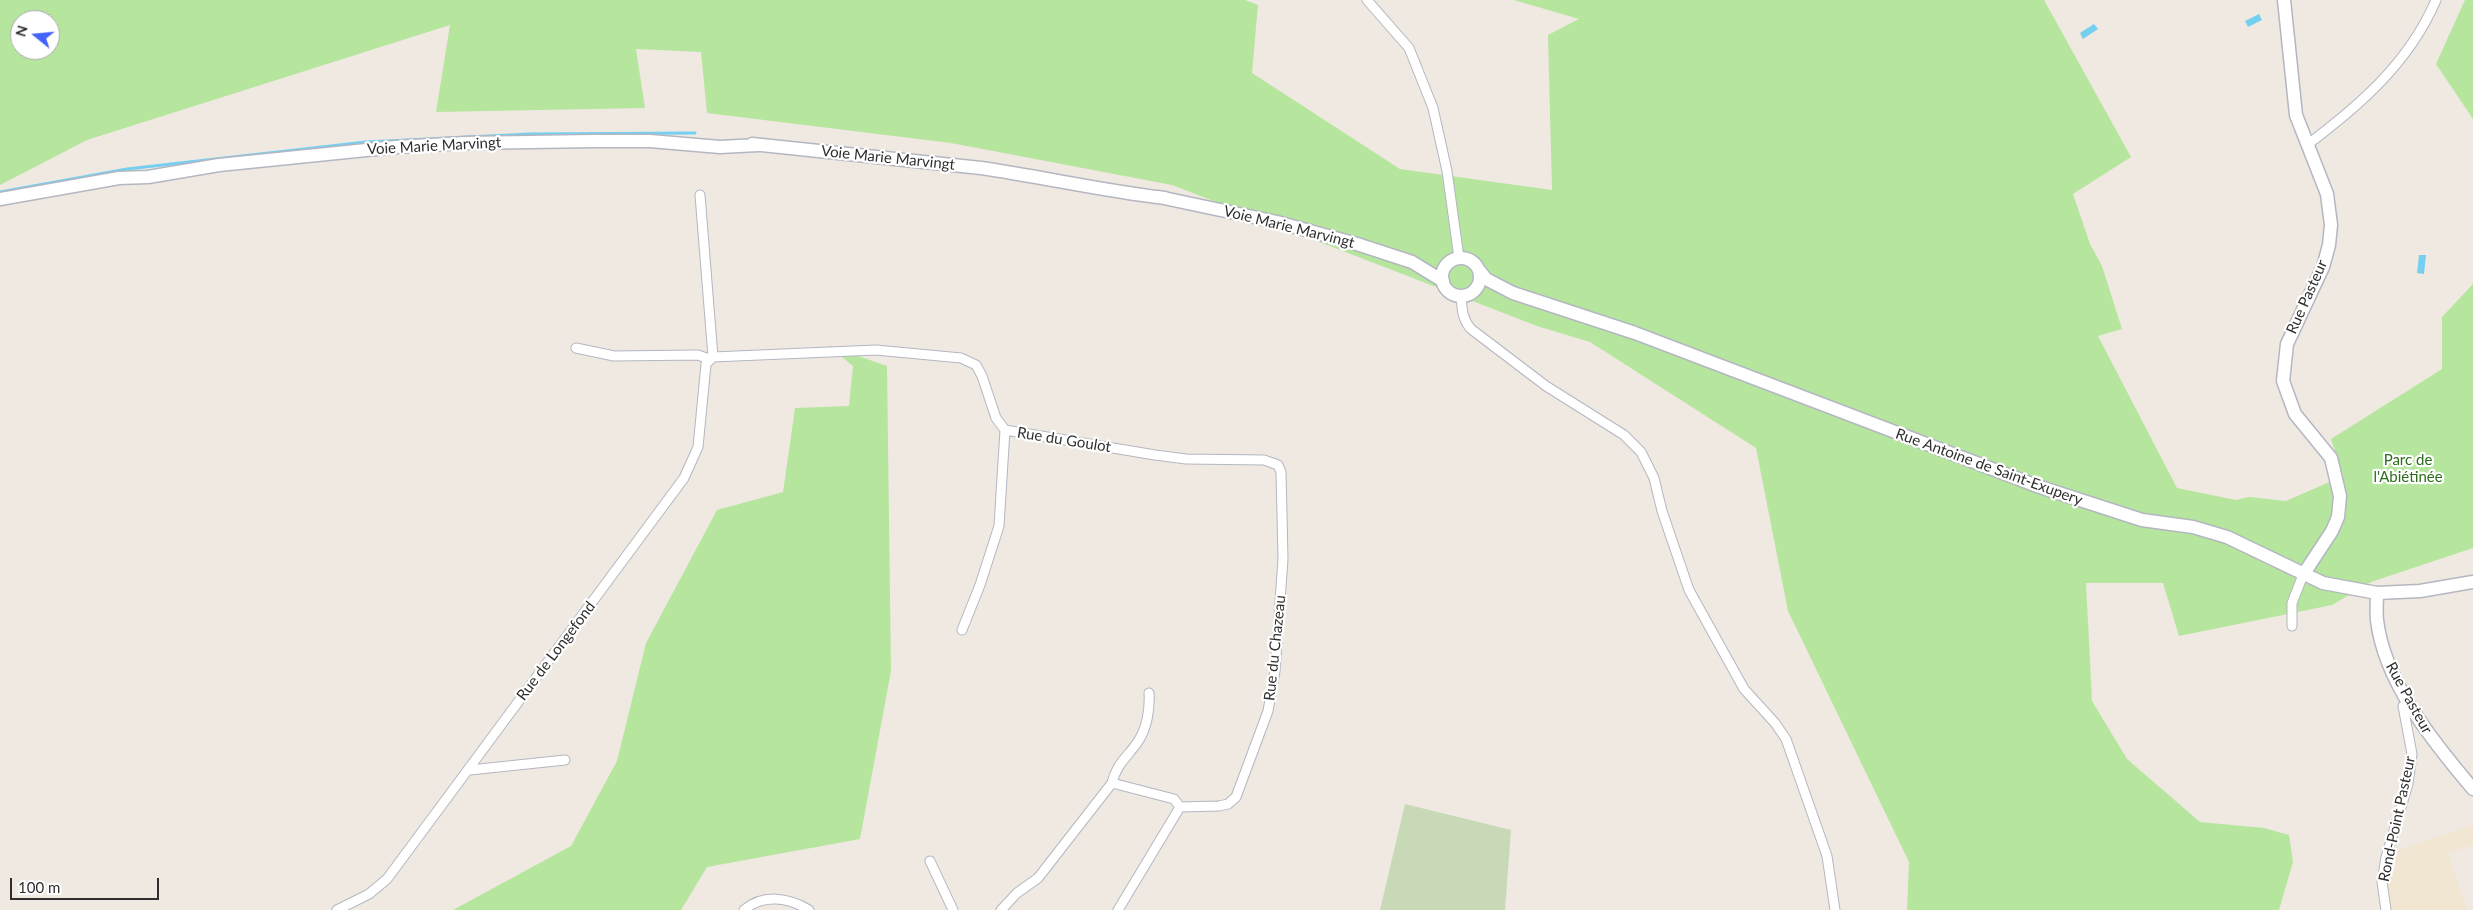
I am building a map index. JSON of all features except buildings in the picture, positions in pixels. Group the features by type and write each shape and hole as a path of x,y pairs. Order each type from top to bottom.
{"main road":[{"name":"Rue Pasteur","path":"2284,0 2296,115 2327,194 2330,210 2330,236 2322,267 2287,344 2283,381 2295,414 2332,458 2340,496 2338,517 2332,531 2303,575"},
{"name":"Voie Marie Marvingt","path":"0,199 119,178 148,177 219,165 344,151 440,144 650,141 690,138 724,139 758,145 922,161 1018,173 1071,176 1303,229 1412,262 1446,265"},
{"path":"1459,258 1474,262 1479,270 1480,282 1474,291 1460,296 1449,292 1443,281 1446,265 1459,258"},
{"name":"Voie Marie Marvingt","path":"1412,262 1443,281"},
{"name":"Rue Antoine de Saint-Exupery","path":"1479,270 1486,279 1513,293 1635,333 2028,483 2142,520 2194,527 2228,537 2303,575 2323,583 2377,593 2420,591 2473,582"},
{"name":"Rue Antoine de Saint-Exupery","path":"1474,291 1513,293"},
{"name":"Rue Pasteur","path":"2377,593 2377,620 2382,644 2390,666 2409,703 2440,750 2473,789"}],"street":[{"path":"1367,0 1409,48 1433,108 1447,171 1459,258"},
{"path":"2307,145 2351,112 2385,80 2408,49 2436,0"},
{"name":"Rue de Longefond","path":"337,910 369,894 387,879 470,770 684,478 698,446 706,364 711,358 700,195"},
{"path":"1460,296 1462,313 1466,323 1471,328 1538,380 1624,435 1641,452 1654,478 1662,511 1689,590 1744,689 1786,738 1827,856 1834,910"},
{"name":"Rue du Goulot","path":"576,348 614,356 698,355 711,358 876,350 961,358 971,361 982,376 996,418 1005,430 1155,455 1186,458 1264,460 1278,465"},
{"path":"962,630 980,586 999,526 1005,430"},
{"name":"Rue du Chazeau","path":"1180,807 1219,806 1228,804 1236,797 1268,711 1275,671 1284,559 1281,472 1278,465"},
{"path":"2292,626 2292,603 2303,575"},
{"path":"1001,910 1017,893 1038,878 1112,783 1114,771 1138,742 1150,710 1149,693"},
{"name":"Rond-Point Pasteur","path":"2386,910 2382,882 2386,857 2408,784 2412,754 2403,706 2409,703"},
{"path":"470,770 565,760"},
{"path":"1112,783 1174,799 1180,807 1118,910"},
{"path":"930,861 953,910"},
{"path":"744,910 758,900 766,899 790,901 809,910"}],"shaded area":[{"path":"2473,825 2473,845 2448,853 2467,910 2388,910 2386,873 2398,868 2395,861 2388,864 2391,853"}],"green space":[{"name":"Parc de l'Abiétinée","path":"0,0 1245,0 1258,5 1252,73 1400,169 1552,190 1548,35 1579,19 1514,0 2044,0 2131,157 2073,194 2090,244 2102,266 2122,329 2098,336 2177,488 2236,500 2249,497 2286,501 2343,476 2331,439 2442,369 2442,317 2473,284 2473,548 2371,582 2332,605 2179,636 2163,583 2086,583 2092,701 2127,759 2200,822 2264,828 2289,835 2293,862 2279,910 1907,910 1909,862 1788,611 1756,448 1590,342 1537,326 1172,185 951,143 707,113 701,52 636,49 645,108 436,112 450,25 87,140 0,185"},
{"path":"2465,0 2473,0 2473,119 2436,64"},
{"path":"827,345 887,366 891,671 860,839 707,867 681,910 453,910 571,846 617,761 646,643 717,510 783,492 795,408 849,406 853,366"},
{"path":"1405,804 1511,830 1505,910 1380,910"}],"water":[{"path":"2259,14 2262,20 2248,27 2245,21"},
{"path":"2094,24 2098,29 2083,39 2080,33"},
{"path":"2419,255 2426,255 2424,274 2417,273"}],"waterway":[{"path":"0,192 127,169 366,142 530,134 695,133"}]}
